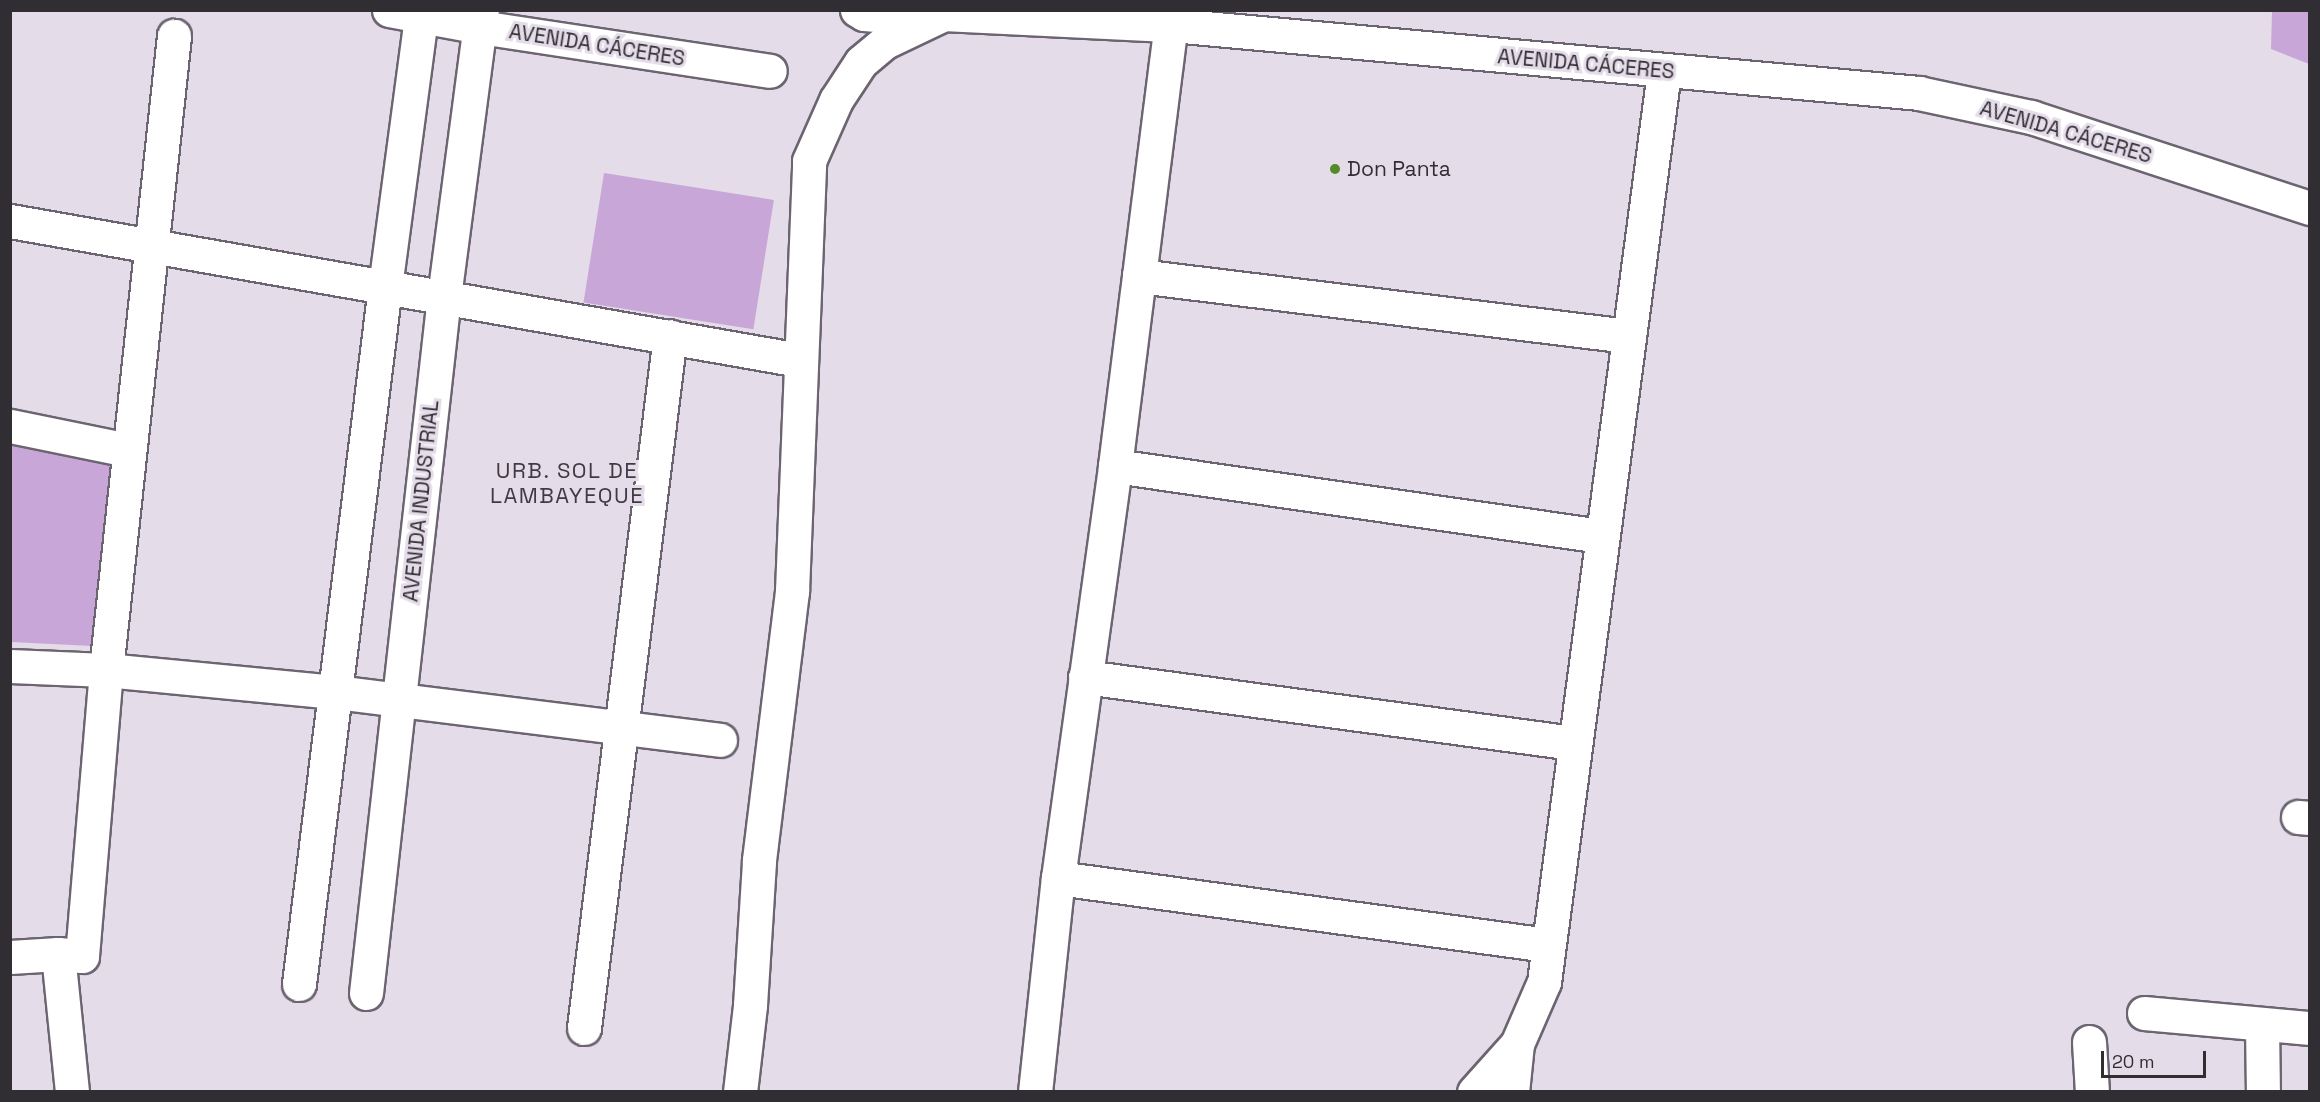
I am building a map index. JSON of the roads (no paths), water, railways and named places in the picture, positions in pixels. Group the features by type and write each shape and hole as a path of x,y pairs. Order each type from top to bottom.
{"street":[{"name":"AVENIDA CÁCERES","path":"389,10 481,19 770,71"},
{"path":"858,10 864,14 912,18 944,14"},
{"path":"299,984 421,13"},
{"name":"AVENIDA CÁCERES","path":"740,1092 750,1005 759,860 792,591 799,453 799,360 809,161 836,100 861,62 885,42 944,14 1172,18 1664,72 1919,93 2031,117 2310,208"},
{"path":"1035,1092 1058,878 1172,18"},
{"name":"AVENIDA INDUSTRIAL","path":"366,993 444,297 481,19"},
{"path":"10,957 58,954 82,956 106,670 128,450 174,36"},
{"path":"1512,1092 1517,1044 1544,982 1664,72"},
{"path":"10,221 799,360"},
{"path":"1139,276 1628,336"},
{"path":"584,1028 670,336"},
{"path":"10,426 128,450"},
{"path":"1114,466 1602,536"},
{"path":"10,666 106,670 335,692 720,740"},
{"path":"1085,677 1575,743"},
{"path":"1058,878 1548,945"},
{"path":"58,954 72,1092"},
{"path":"2144,1013 2310,1028"},
{"path":"2262,1024 2263,1092"},
{"path":"2089,1042 2092,1092"},
{"path":"1474,1092 1517,1044"}],"place":[{"name":"Don Panta","path":"1335,169"}],"district":[{"name":"URB. SOL DE LAMBAYEQUE","path":"567,482"}]}
